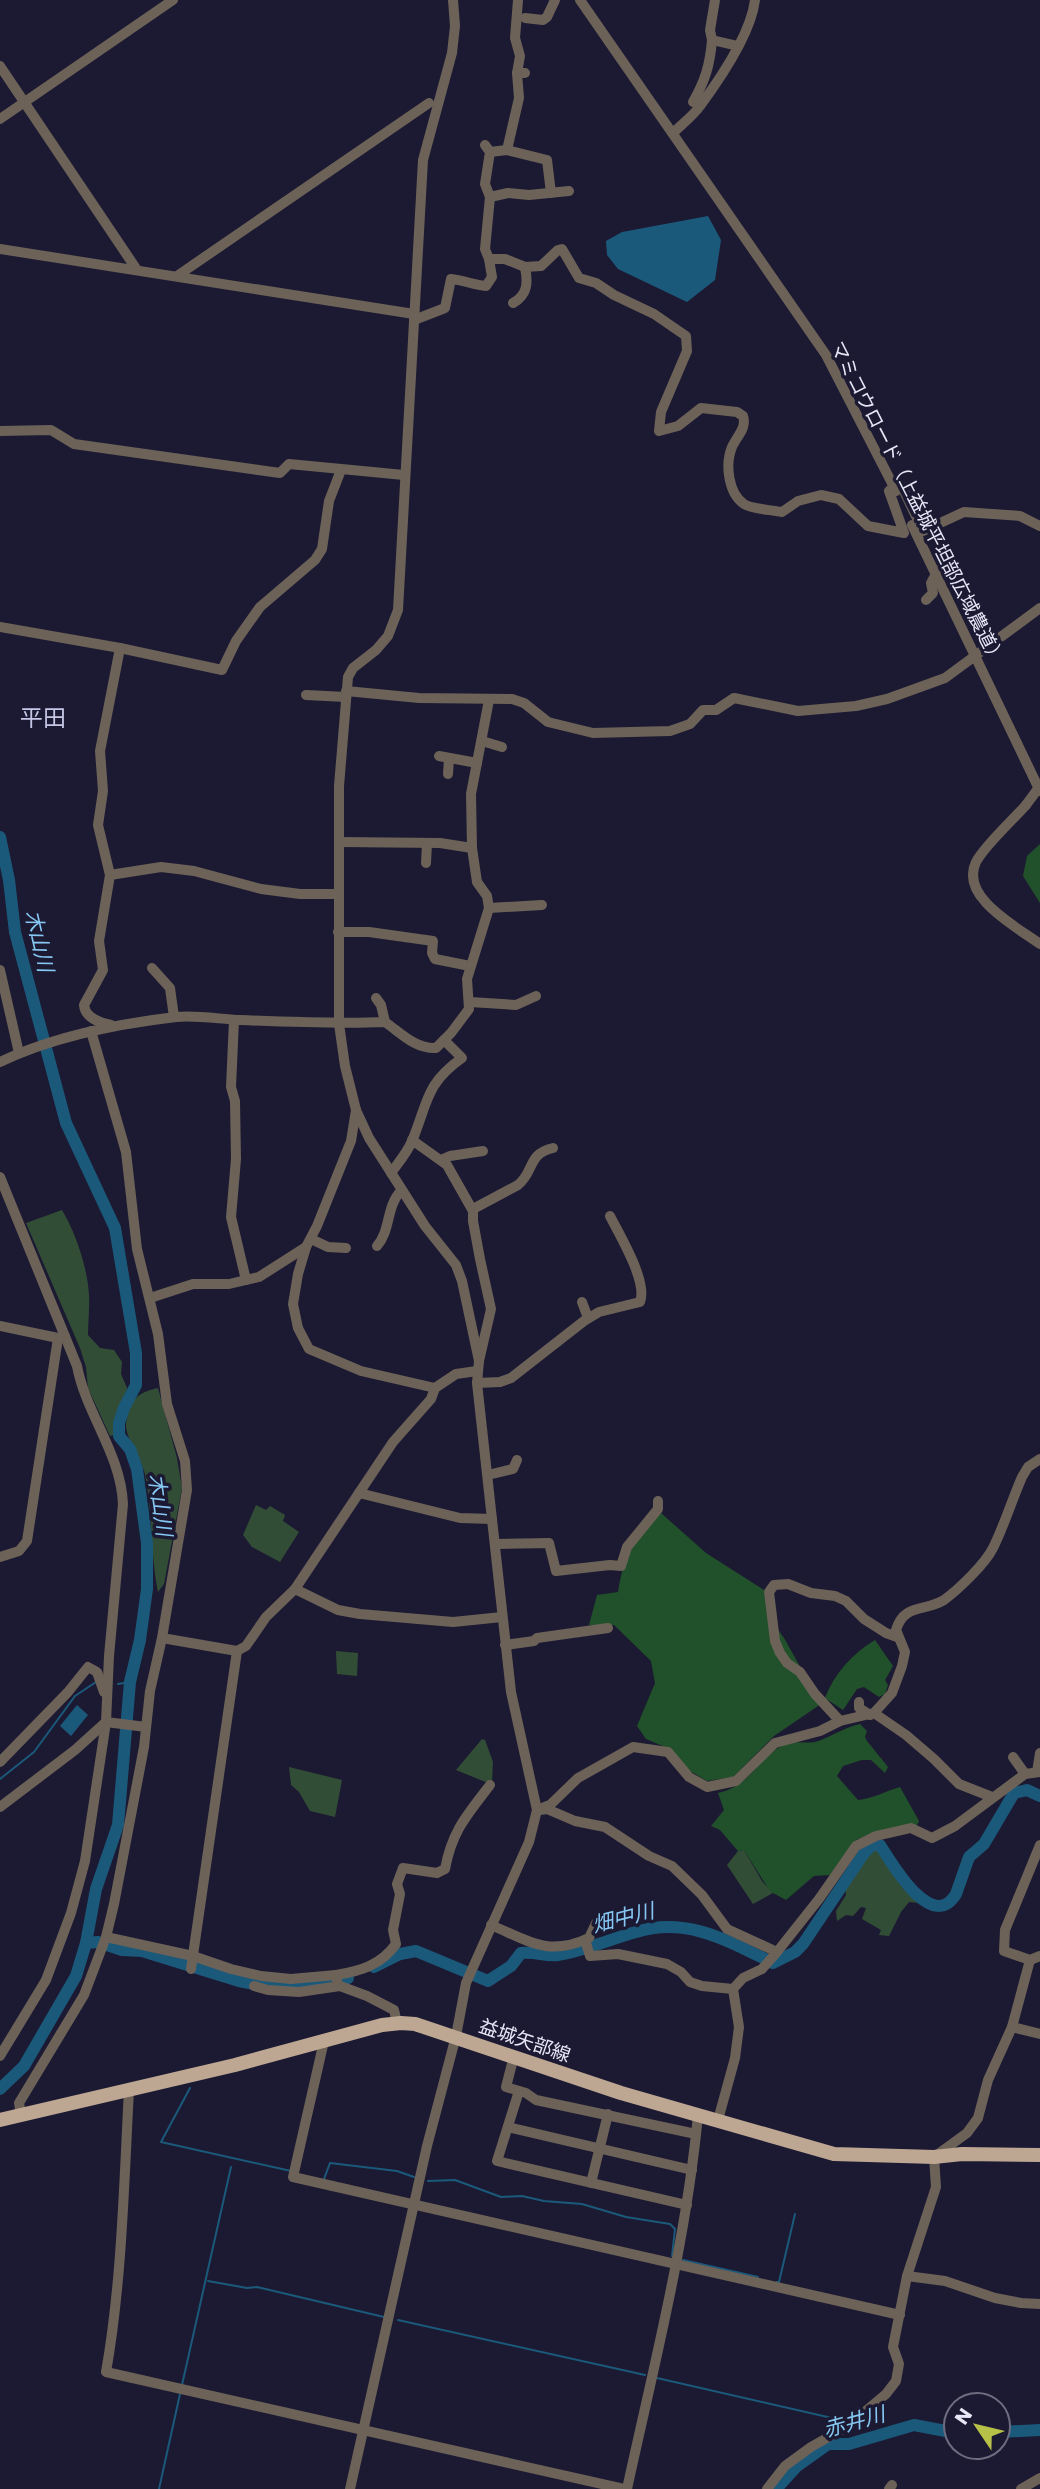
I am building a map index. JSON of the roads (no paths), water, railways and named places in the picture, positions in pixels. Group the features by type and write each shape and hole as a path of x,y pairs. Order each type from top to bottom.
{"main road":[{"name":"益城矢部線","path":"4,2119 397,2023 415,2024 456,2036 621,2093 834,2154 934,2157 962,2154 1040,2155"}],"street":[{"path":"0,120 173,0"},
{"path":"350,2489 466,1983 528,1842 537,1810 511,1692 478,1371 462,1281 456,1265 401,1191 369,1138 356,1110 345,1066 339,1024 339,786 346,694 350,672 388,636 398,610 423,160 452,53 456,26 453,0"},
{"path":"507,150 519,98 521,73 515,38 518,0"},
{"path":"525,18 543,20 555,0"},
{"name":"マミコウロード（上益城平坦部広域農道）","path":"580,0 826,355 894,487 1040,788"},
{"path":"692,102 710,65 710,30 715,0"},
{"path":"673,133 699,108 738,46 753,18 755,0"},
{"path":"502,32 515,38"},
{"path":"712,40 738,46"},
{"path":"0,66 137,270"},
{"path":"177,276 429,103"},
{"path":"0,249 414,317 445,307 448,277 486,286 492,277 485,249 490,197 485,184 487,149 507,150 547,160 551,193"},
{"path":"490,197 508,193 529,195 569,191"},
{"path":"489,259 505,259 525,267 541,266 562,249 579,278 596,282 614,295 654,314 686,337 687,351 661,412 659,431 678,426 701,408 737,412 743,416 743,429 732,448 728,470 734,492 744,504 782,512 798,500 821,495 839,499 867,526 904,533 889,491 894,487 902,487 938,569 931,583 933,593 926,600"},
{"path":"513,303 525,292 525,267"},
{"path":"0,431 51,430 74,444 280,474 289,464 404,475"},
{"path":"0,627 120,648 222,670 236,641 260,607 315,560 322,549 330,501 341,470"},
{"path":"923,531 964,512 1020,516 1040,526"},
{"path":"306,695 512,699 524,703 548,722 593,733 670,731 690,724 703,710 716,710 734,698 798,712 856,706 887,699 945,678 1040,608"},
{"path":"114,1026 86,1013 84,1005 103,970 99,941 110,875 98,825 103,791 100,751 120,648"},
{"path":"376,999 381,1005 385,1023 402,1037 430,1048 436,1048 467,1014 470,1002 467,979 489,908 487,896 477,882 472,848 471,794 489,700"},
{"path":"482,741 502,747"},
{"path":"448,774 444,757 477,763"},
{"path":"1040,788 977,859 973,872 981,898 1040,944"},
{"path":"339,842 427,843 472,848"},
{"path":"426,863 427,843"},
{"path":"110,875 161,867 194,871 261,889 300,894 339,894"},
{"path":"489,908 542,905"},
{"path":"338,932 369,932 433,942 432,953 435,958 470,967"},
{"path":"152,968 170,988 174,1017"},
{"path":"0,970 21,1052"},
{"path":"470,1002 516,1005 536,996"},
{"path":"0,1062 21,1052 89,1032 174,1017 339,1024 385,1023"},
{"path":"234,1020 231,1087 235,1101 236,1159 231,1217 246,1280"},
{"path":"22,2114 19,2104 84,1995 104,1942 114,1904 187,1490 185,1461 167,1405 159,1334 137,1249 126,1152 89,1032"},
{"path":"391,1173 412,1140 436,1080 462,1058 444,1040"},
{"path":"356,1110 351,1141 298,1274 293,1304 298,1328 309,1349 361,1371 435,1388"},
{"path":"412,1140 447,1165 473,1209 491,1310 478,1371"},
{"path":"473,1209 518,1185 524,1180 534,1158 540,1152 554,1148"},
{"path":"441,1160 483,1151"},
{"path":"0,1177 62,1337 77,1366 81,1387 122,1483 122,1518 109,1656 108,1722 85,1861 71,1913 46,1980 0,2056"},
{"path":"377,1246 383,1239 390,1210 401,1191"},
{"path":"162,1638 237,1651 246,1646 267,1617 295,1589 393,1442 431,1399 435,1388 456,1374 478,1371 500,1382 511,1378 588,1318 599,1312 638,1303 643,1292 640,1280 610,1216"},
{"path":"150,1298 193,1284 229,1284 259,1277 309,1243 346,1248"},
{"path":"582,1302 588,1318"},
{"path":"0,1326 62,1337"},
{"path":"0,1557 19,1550 27,1541 62,1337"},
{"path":"537,1810 550,1805 578,1778 633,1746 668,1752 689,1777 707,1787 736,1781 775,1743 820,1731 840,1721 872,1714 892,1693 902,1666 905,1652 895,1630 899,1619 908,1612 942,1601 984,1562 993,1549 1022,1477 1028,1467 1040,1459"},
{"path":"488,1475 513,1469 517,1460"},
{"path":"359,1493 460,1518 492,1519"},
{"path":"495,1544 548,1543 556,1571 621,1566 627,1547 659,1509 658,1501"},
{"path":"840,1721 800,1672 786,1663 780,1653 775,1641 769,1592 774,1585 788,1584 811,1592 835,1595 875,1626 897,1637"},
{"path":"295,1589 338,1610 360,1614 453,1622 502,1617"},
{"path":"505,1645 608,1628"},
{"path":"192,1962 237,1651"},
{"path":"0,1762 68,1692 88,1667 97,1672 107,1700"},
{"path":"859,1702 859,1707 916,1743 959,1784 992,1797"},
{"path":"0,1807 108,1722 146,1727"},
{"path":"718,2120 735,2058 738,2027 733,1989 743,1978 762,1969 776,1953 819,1899 856,1846 876,1836 911,1828 932,1838 955,1826 1025,1774 1039,1772 1040,1753"},
{"path":"1013,1757 1025,1774"},
{"path":"254,1986 268,1990 299,1992 337,1981 372,1966 390,1953 397,1944 394,1930 400,1894 397,1884 403,1868 437,1873 446,1869 458,1827 490,1786"},
{"path":"537,1810 547,1809 575,1821 605,1827 649,1856 672,1866 702,1895 727,1929 776,1953"},
{"path":"767,2489 785,2466 811,2447 848,2426 886,2394 896,2381 899,2364 894,2347 907,2276 936,2188 934,2157 967,2133 978,2118 988,2080 1012,2027 1035,1958 1004,1951 1005,1930 1040,1846"},
{"path":"586,1945 596,1923"},
{"path":"491,1925 548,1948 586,1945"},
{"path":"104,1942 261,1976 337,1981 394,2010 397,2023"},
{"path":"586,1945 595,1956 618,1954 667,1964 681,1972 690,1982 733,1989"},
{"path":"1012,2027 1040,2034"},
{"path":"324,2041 293,2177 900,2315"},
{"path":"513,2056 506,2087 536,2100 696,2134"},
{"path":"129,2090 121,2225 106,2372 625,2489 677,2263 698,2115"},
{"path":"519,2091 497,2161 687,2205"},
{"path":"592,2183 608,2115"},
{"path":"508,2127 692,2170"},
{"path":"907,2276 945,2281 1021,2304 1040,2304"},
{"path":"1021,2489 1040,2479"}],"water":[{"path":"708,216 721,240 715,280 687,302 618,269 607,255 606,241 622,232"},
{"path":"77,1705 88,1715 71,1736 60,1726"}],"waterway":[{"name":"木山川","path":"0,837 9,880 15,932 66,1123 115,1228 136,1353 136,1385 124,1408 119,1423 119,1436 130,1449 137,1469 147,1543 147,1589 140,1640 130,1682 118,1825 96,1889 86,1943 76,1976 24,2066 0,2089"},
{"path":"0,1779 34,1752 75,1696 96,1682"},
{"path":"118,1684 130,1682"},
{"name":"畑中川","path":"374,1967 400,1954 416,1951 488,1981 511,1966 521,1953 558,1955 636,1932 673,1927 707,1933 773,1963 795,1952 803,1944 872,1845 880,1845 903,1879 924,1901 936,1906 946,1904 956,1894 969,1857 984,1844 1014,1793 1027,1790 1040,1796"},
{"name":"畑中川","path":"86,1943 98,1942 122,1950 142,1951 239,1981 274,1988 348,1978"},
{"path":"190,2088 161,2142 291,2171"},
{"path":"324,2179 330,2163 397,2171 414,2177"},
{"path":"182,2385 231,2167"},
{"path":"428,2181 455,2180 501,2197 522,2196 582,2204 626,2217 670,2224 675,2229 672,2256"},
{"path":"777,2282 795,2214"},
{"path":"683,2260 758,2277"},
{"path":"208,2281 247,2288 257,2287 384,2317"},
{"path":"398,2320 645,2375"},
{"path":"657,2378 845,2421"},
{"path":"159,2489 180,2394"},
{"name":"赤井川","path":"776,2489 797,2466 828,2444 849,2444 914,2425 942,2430"},
{"name":"赤井川","path":"1012,2431 1040,2430"}],"district":[{"name":"平田","path":"43,718"}]}
